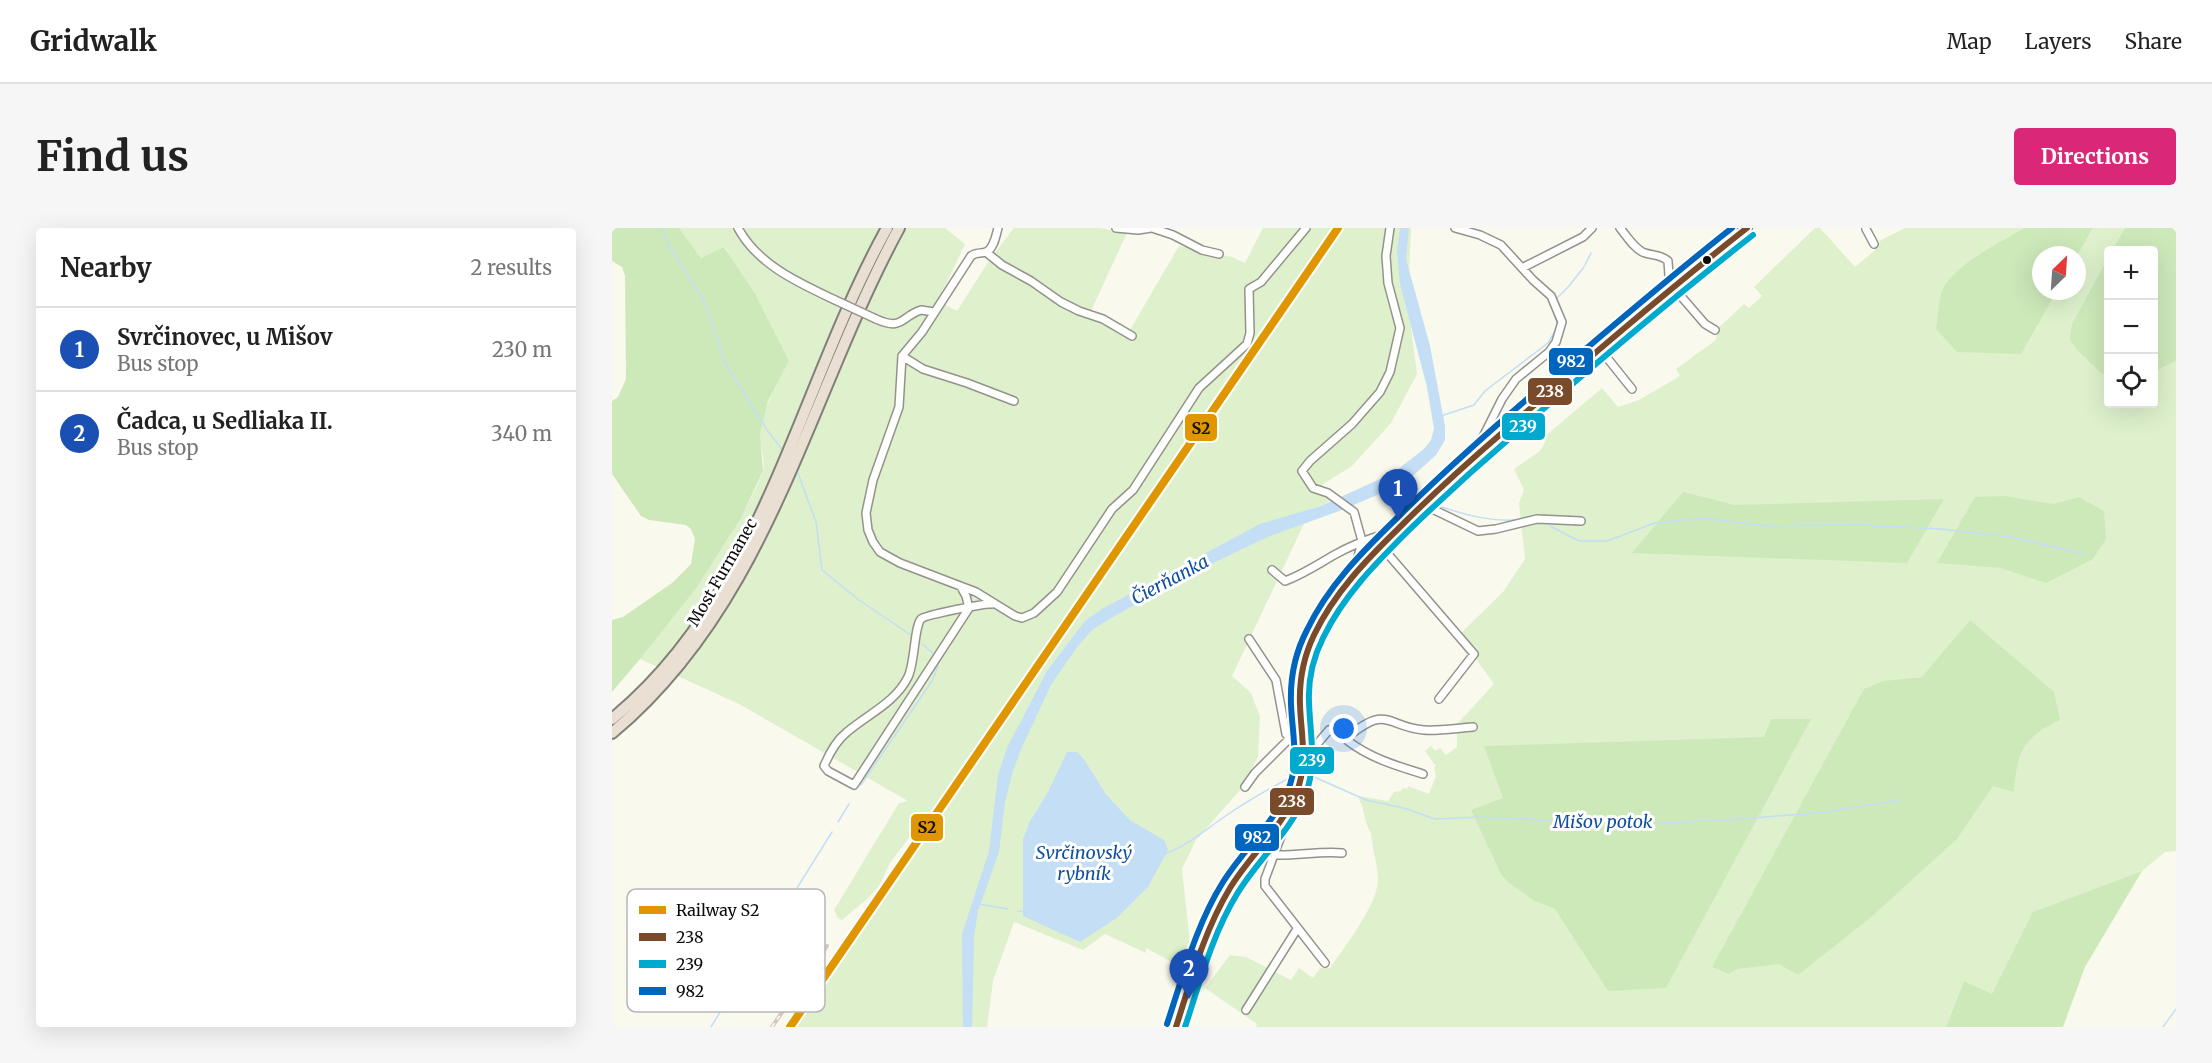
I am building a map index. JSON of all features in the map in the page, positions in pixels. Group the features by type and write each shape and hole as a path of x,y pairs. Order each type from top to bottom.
{"highway":[{"path":"815,399 861,279 887,228"},
{"path":"815,399 899,228"},
{"name":"Most Furmanec","path":"612,719 674,656 722,585 762,511 815,399"},
{"name":"Most Furmanec","path":"612,733 663,685 720,610 772,515 815,399"}],"main road":[{"path":"1176,1027 1195,962 1211,922 1239,873 1292,803 1298,789 1303,771 1300,697 1305,660 1326,612 1384,542 1422,504 1600,349 1747,228"}],"street":[{"path":"738,228 753,249 802,285 884,323 903,322 921,310 934,312"},
{"path":"998,228 990,249 971,256 922,332 902,356 899,407 873,480 866,513 868,530 880,552 900,563 976,592 1015,616 1028,617 1040,610 1057,592 1112,509 1133,490 1199,388 1247,344 1250,333 1249,289 1261,282 1306,228"},
{"path":"1116,228 1138,230 1152,228 1173,235 1206,252 1220,254"},
{"path":"1361,568 1357,561 1362,542 1354,512 1328,493 1313,488 1302,471 1310,461 1352,424 1380,393 1390,372 1400,328 1388,283 1386,256 1390,228"},
{"path":"1455,228 1501,244 1551,296 1562,322 1556,342 1549,352 1516,379 1502,399 1482,439 1481,451"},
{"path":"1522,268 1575,242 1592,228"},
{"path":"1620,228 1639,249 1645,253 1659,255 1668,261 1672,289 1705,324 1715,330"},
{"path":"1867,228 1874,244"},
{"path":"986,252 1002,266 1035,283 1061,302 1079,312 1098,317 1132,336"},
{"path":"1600,349 1632,389"},
{"path":"902,356 922,369 1014,401"},
{"path":"1422,504 1478,531 1537,519 1581,521"},
{"path":"1272,570 1285,581 1309,571 1335,554 1381,535 1384,542 1474,654 1439,699"},
{"path":"959,585 966,596 969,608 854,785 828,771 824,766 828,755 845,733 886,704 909,676 915,654 917,630 921,620 929,615 969,608 977,604 995,604"},
{"path":"1249,639 1276,680 1289,740 1304,752 1312,750 1329,730 1335,729 1349,736"},
{"path":"1423,774 1392,765 1358,748 1348,741 1349,736 1359,728 1381,718 1421,730 1473,727"},
{"path":"1245,787 1255,773 1289,740"},
{"path":"1278,821 1284,828 1265,879 1265,886 1325,963"},
{"path":"1274,855 1342,853"},
{"path":"1246,1011 1297,929"}],"green space":[{"path":"612,228 679,228 701,258 724,247 754,292 789,361 768,401 760,434 763,471 740,520 697,587 612,692 612,620 623,617 672,583 691,564 695,539 691,529 686,525 649,520 641,516 612,474 612,401 618,397 626,379 625,276 622,267 612,261"},
{"path":"679,228 945,228 965,244 938,301 957,311 990,259 1014,228 1100,228 1127,233 1091,311 1130,330 1179,246 1232,257 1245,263 1263,228 1411,228 1408,305 1417,374 1391,423 1352,466 1323,484 1320,492 1333,499 1311,509 1232,676 1251,693 1260,717 1258,757 1241,789 1196,840 1182,869 1192,962 1177,1027 1166,1027 1185,969 1146,948 1146,953 1105,934 1083,950 1014,922 993,981 987,1027 796,1027 806,1012 825,1012 825,985 939,818 928,812 890,863 879,886 842,920 838,918 834,910 899,803 908,801 739,704 640,659 723,548 750,499 763,469 760,433 764,414 789,361 725,247 701,258","holes":["1077,752 1106,794 1131,821 1030,821"]},
{"path":"1815,228 1820,228 1855,267 1874,251 1881,240 1905,228 2024,228 1973,259 2020,353 2052,300 2086,300 2086,246 2083,246 2093,228 2125,228 2114,246 2104,246 2102,373 2104,373 2104,408 2158,408 2158,370 2176,361 2176,851 2165,852 2142,871 2034,912 1992,995 1964,981 1946,1027 1256,1027 1257,1024 1205,988 1230,955 1246,957 1291,980 1299,968 1313,978 1320,968 1330,968 1366,914 1378,881 1371,833 1359,796 1388,801 1394,792 1401,791 1403,788 1407,789 1408,786 1429,794 1436,776 1434,767 1436,766 1425,751 1431,746 1435,751 1440,748 1446,755 1457,747 1457,724 1494,684 1459,635 1503,592 1525,559 1519,503 1524,490 1514,469 1540,451 1546,441 1543,438 1602,388 1618,407 1639,400 1680,376 1676,369 1716,340 1717,329 1744,304 1749,308 1762,296 1754,287"},
{"path":"2024,228 2093,228 2083,246 2032,246 2032,300 2052,300 2021,354 1957,352 1936,329 1942,291 1948,281 1967,263"},
{"path":"2125,228 2176,228 2176,361 2158,370 2158,246 2114,246"},
{"path":"2104,265 2104,373 2102,374 2076,349 2070,339 2072,324"},
{"path":"1683,492 1735,505 1944,499 1907,563 1632,553"},
{"path":"2004,496 2054,504 2079,497 2104,511 2106,539 2093,559 2046,583 2001,568 1937,563 1975,497"},
{"path":"1970,620 2054,692 2060,720 2038,733 2024,747 2017,766 2014,792 1993,786 1957,839 1870,918 1798,975 1779,964 1738,969 1729,974 1712,967 1864,689 1884,681 1922,677"},
{"path":"1771,719 1811,719 1666,988 1608,991 1555,909 1533,900 1501,874 1471,810 1503,798 1484,746 1764,737"},
{"path":"2142,871 2085,967 2063,1027 1946,1027 1964,981 1992,994 2033,912"}],"water":[{"name":"Čierňanka","path":"1400,228 1409,228 1406,259 1430,346 1445,426 1445,440 1436,455 1405,483 1342,510 1270,536 1219,560 1093,629 1078,646 1052,683 1013,771 1005,802 999,852 978,911 974,937 972,1027 963,1027 962,934 989,851 998,775 1007,748 1047,671 1085,621 1102,609 1260,524 1321,506 1393,473 1424,449 1431,440 1434,429 1427,387 1400,284 1397,252"},
{"name":"Svrčinovský rybník","path":"1067,752 1077,752 1106,794 1131,821 1164,840 1168,850 1148,887 1118,917 1080,942 1023,916 1023,839 1030,821 1049,790"}],"waterway":[{"path":"662,228 669,245 705,303 725,363 767,430 784,452"},
{"path":"1585,265 1591,253"},
{"path":"1555,300 1584,267"},
{"path":"1441,416 1474,405 1485,391 1548,343 1558,326 1551,305"},
{"path":"796,468 816,522 822,570 859,600 911,635"},
{"path":"1406,481 1420,491"},
{"path":"1442,507 1483,518 1524,519"},
{"path":"1550,526 1579,541 1607,541 1655,523 1703,518 1766,526 1861,525 1940,529 2011,537 2084,554"},
{"path":"922,644 933,653"},
{"path":"861,785 932,681 938,666"},
{"name":"Mišov potok","path":"1165,854 1189,842 1224,817 1297,774"},
{"name":"Mišov potok","path":"1312,776 1366,800 1404,808 1435,819 1481,817 1637,824 1730,820 1826,812 1900,800"},
{"path":"838,822 849,804"},
{"path":"796,889 832,832"},
{"name":"Mišov potok","path":"979,904 1008,909"},
{"name":"Mišov potok","path":"1018,911 1024,912"},
{"path":"2163,1027 2176,1009"},
{"path":"711,1027 720,1012"}],"railway":[{"path":"772,1027 782,1012"}],"rail line":[{"name":"S2","path":"825,976 1338,228"},
{"name":"S2","path":"790,1027 800,1012"}],"transit line":[{"name":"982","path":"1167,1024 1191,951 1213,898 1231,870 1266,826 1288,790 1294,769 1291,695 1294,666 1299,648 1315,614 1335,584 1371,544 1459,459 1614,325 1732,228"},
{"name":"238","path":"1176,1027 1199,956 1221,904 1238,876 1283,817 1297,791 1303,759 1300,696 1303,669 1314,635 1341,591 1375,551 1463,467 1623,329 1747,228"},
{"name":"239","path":"1185,1027 1207,959 1228,910 1245,881 1292,820 1306,793 1312,760 1310,677 1319,646 1350,594 1384,555 1471,472 1630,335 1753,235"}],"place":[{"name":"Svrčinovec, u Mišov","path":"1398,519"},
{"name":"Čadca, u Sedliaka II.","path":"1189,999"}]}
